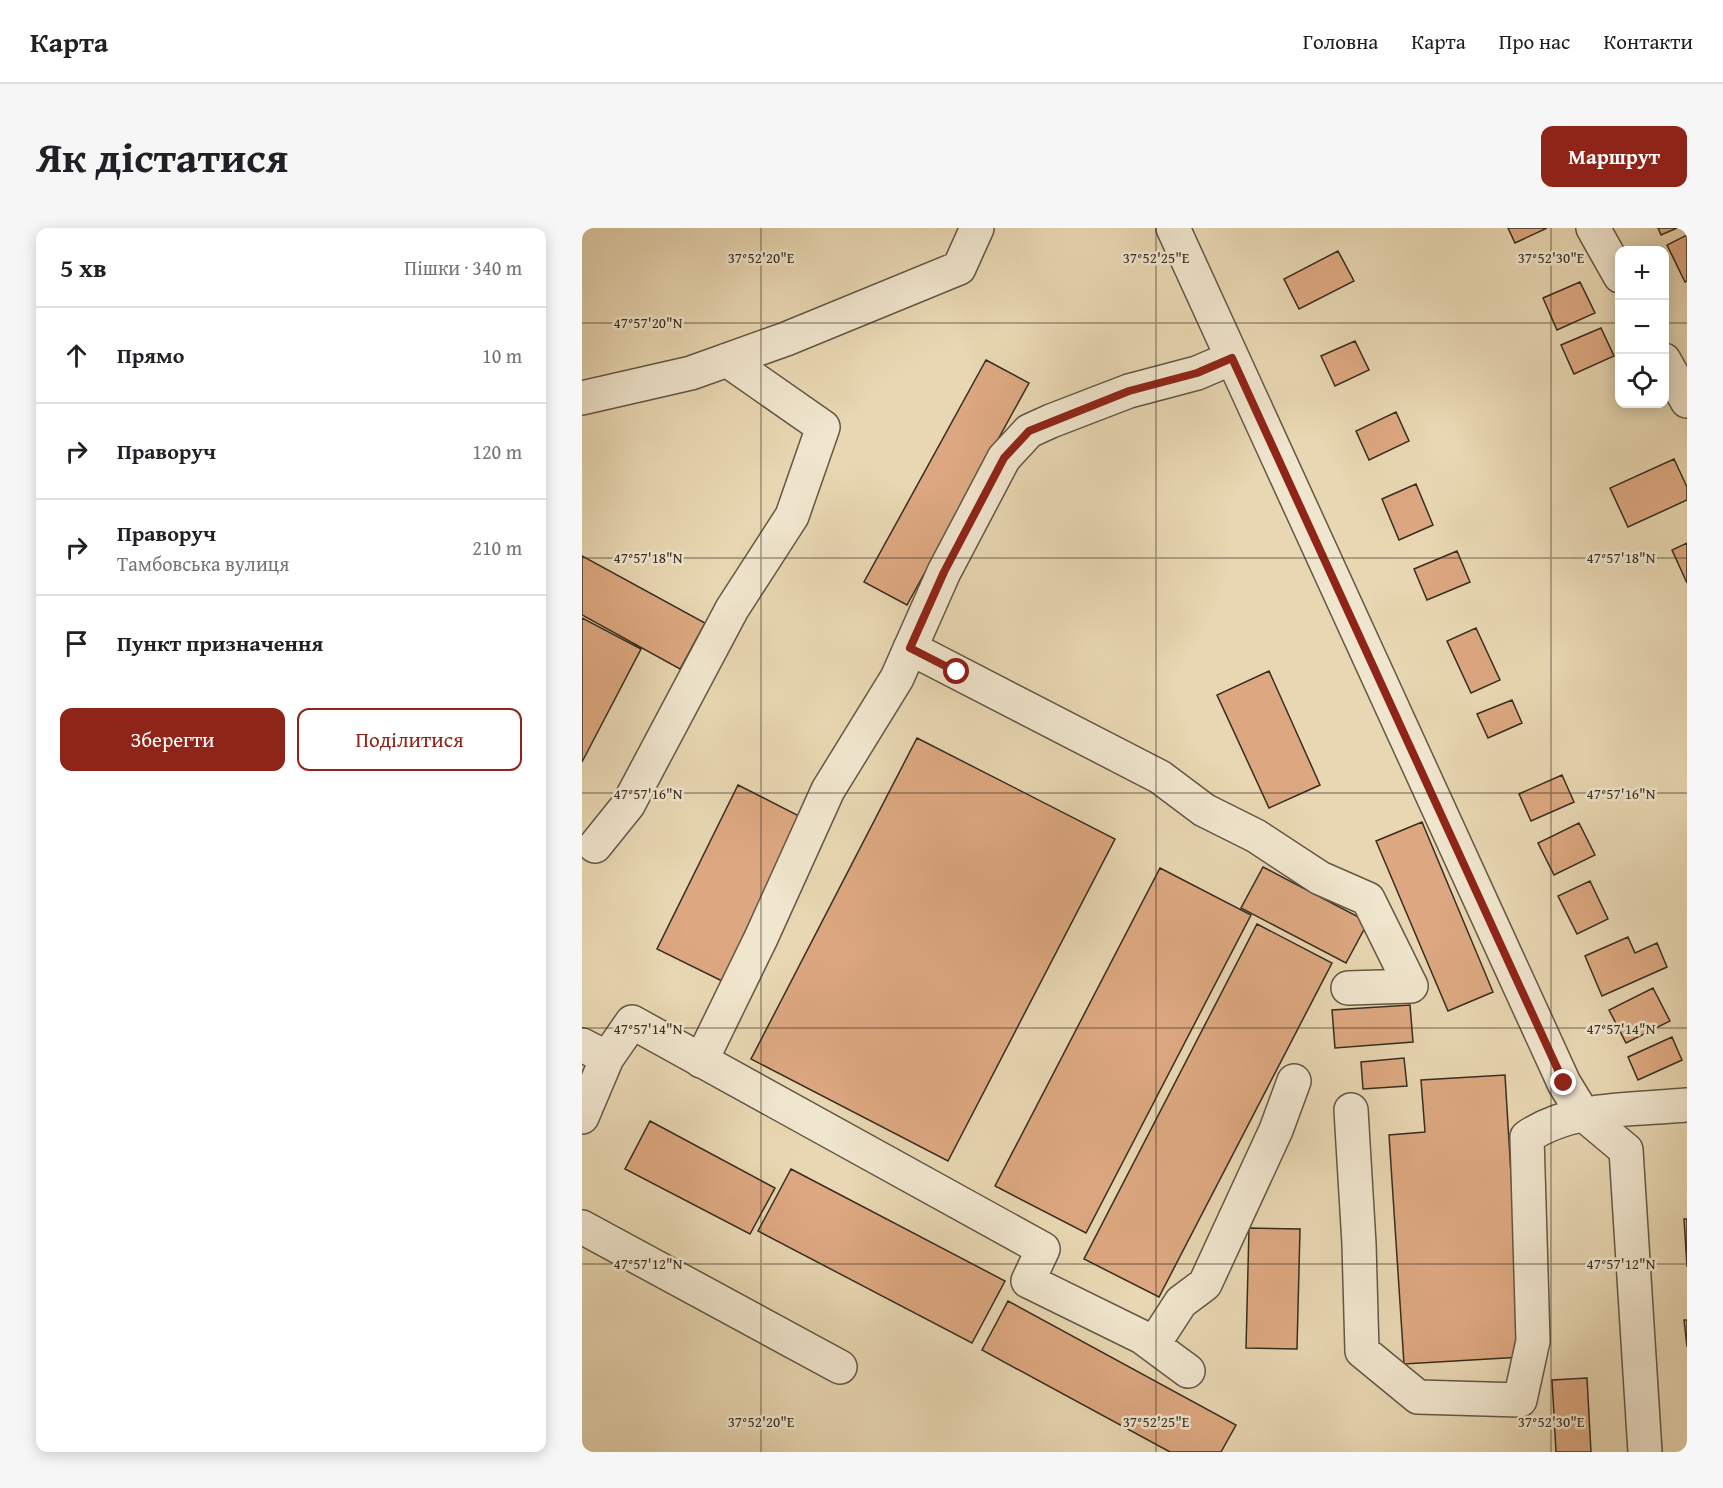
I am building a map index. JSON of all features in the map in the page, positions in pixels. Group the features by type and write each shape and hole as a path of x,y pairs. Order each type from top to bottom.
{"street":[{"path":"582,398 692,373 786,339 959,268 977,228"},
{"path":"1173,228 1564,1083 1583,1114 1626,1150 1645,1452"},
{"path":"1593,228 1615,267"},
{"path":"701,1060 761,938 828,790 897,678 944,572 1004,458 1029,431 1129,391 1197,373 1232,358"},
{"path":"595,846 628,804 732,609 792,516 822,427 727,360"},
{"path":"1669,367 1687,401"},
{"path":"910,648 1160,777 1204,810 1256,836 1320,878 1368,899 1411,987 1348,988"},
{"path":"582,1117 595,1052 632,1022 1043,1249 1028,1281 1153,1345 1188,1371"},
{"path":"1153,1345 1181,1302 1205,1284 1276,1130 1294,1081"},
{"path":"1351,1110 1359,1244 1362,1351 1418,1396 1520,1400 1533,1341 1527,1137 1540,1128 1583,1114 1687,1105"},
{"path":"582,1227 840,1367"}],"building":[{"path":"1508,228 1547,228 1515,243"},
{"path":"1658,228 1677,228 1661,235"},
{"path":"1687,235 1687,281 1685,282 1667,245"},
{"path":"1338,251 1354,281 1299,309 1284,279"},
{"path":"1580,282 1595,313 1557,330 1543,298"},
{"path":"1601,328 1614,356 1574,374 1561,345"},
{"path":"1355,341 1369,370 1335,386 1321,356"},
{"path":"986,360 1029,383 907,605 864,582"},
{"path":"1396,412 1409,441 1369,460 1356,431"},
{"path":"1674,459 1687,487 1687,500 1628,527 1610,488"},
{"path":"1416,484 1433,525 1399,540 1382,499"},
{"path":"1687,543 1687,583 1672,550"},
{"path":"1457,551 1470,582 1427,600 1414,569"},
{"path":"582,556 705,623 680,669 582,615"},
{"path":"582,618 641,649 582,762"},
{"path":"1476,628 1500,680 1471,693 1447,641"},
{"path":"1269,671 1320,785 1269,808 1217,695"},
{"path":"1512,700 1522,723 1488,738 1477,714"},
{"path":"917,738 1115,839 948,1161 751,1059"},
{"path":"1562,775 1574,802 1531,821 1519,794"},
{"path":"738,785 803,818 722,981 657,949"},
{"path":"1422,822 1493,992 1448,1011 1376,841"},
{"path":"1579,823 1595,855 1554,875 1538,843"},
{"path":"1263,867 1368,922 1346,963 1241,908"},
{"path":"1160,868 1251,915 1086,1233 995,1186"},
{"path":"1590,881 1608,919 1577,934 1558,896"},
{"path":"1257,924 1332,963 1159,1297 1084,1259"},
{"path":"1628,937 1635,953 1657,943 1667,967 1602,996 1585,956"},
{"path":"1653,988 1670,1021 1626,1043 1609,1010"},
{"path":"1410,1005 1413,1042 1335,1048 1332,1010"},
{"path":"1672,1037 1682,1060 1638,1080 1628,1057"},
{"path":"1404,1058 1407,1086 1363,1089 1361,1062"},
{"path":"1505,1075 1522,1357 1404,1364 1389,1135 1425,1132 1421,1080"},
{"path":"650,1121 775,1188 750,1234 625,1169"},
{"path":"791,1169 1005,1281 972,1343 758,1231"},
{"path":"1684,1219 1687,1219 1687,1267"},
{"path":"1249,1228 1300,1229 1297,1349 1246,1348"},
{"path":"1008,1301 1236,1425 1221,1452 1170,1452 982,1350"},
{"path":"1684,1320 1687,1320 1687,1347"},
{"path":"1587,1378 1591,1452 1556,1452 1552,1380"}],"route":[{"path":"957,672 910,648 944,572 1004,458 1029,431 1051,421 1129,391 1197,373 1232,358 1564,1083"}]}
